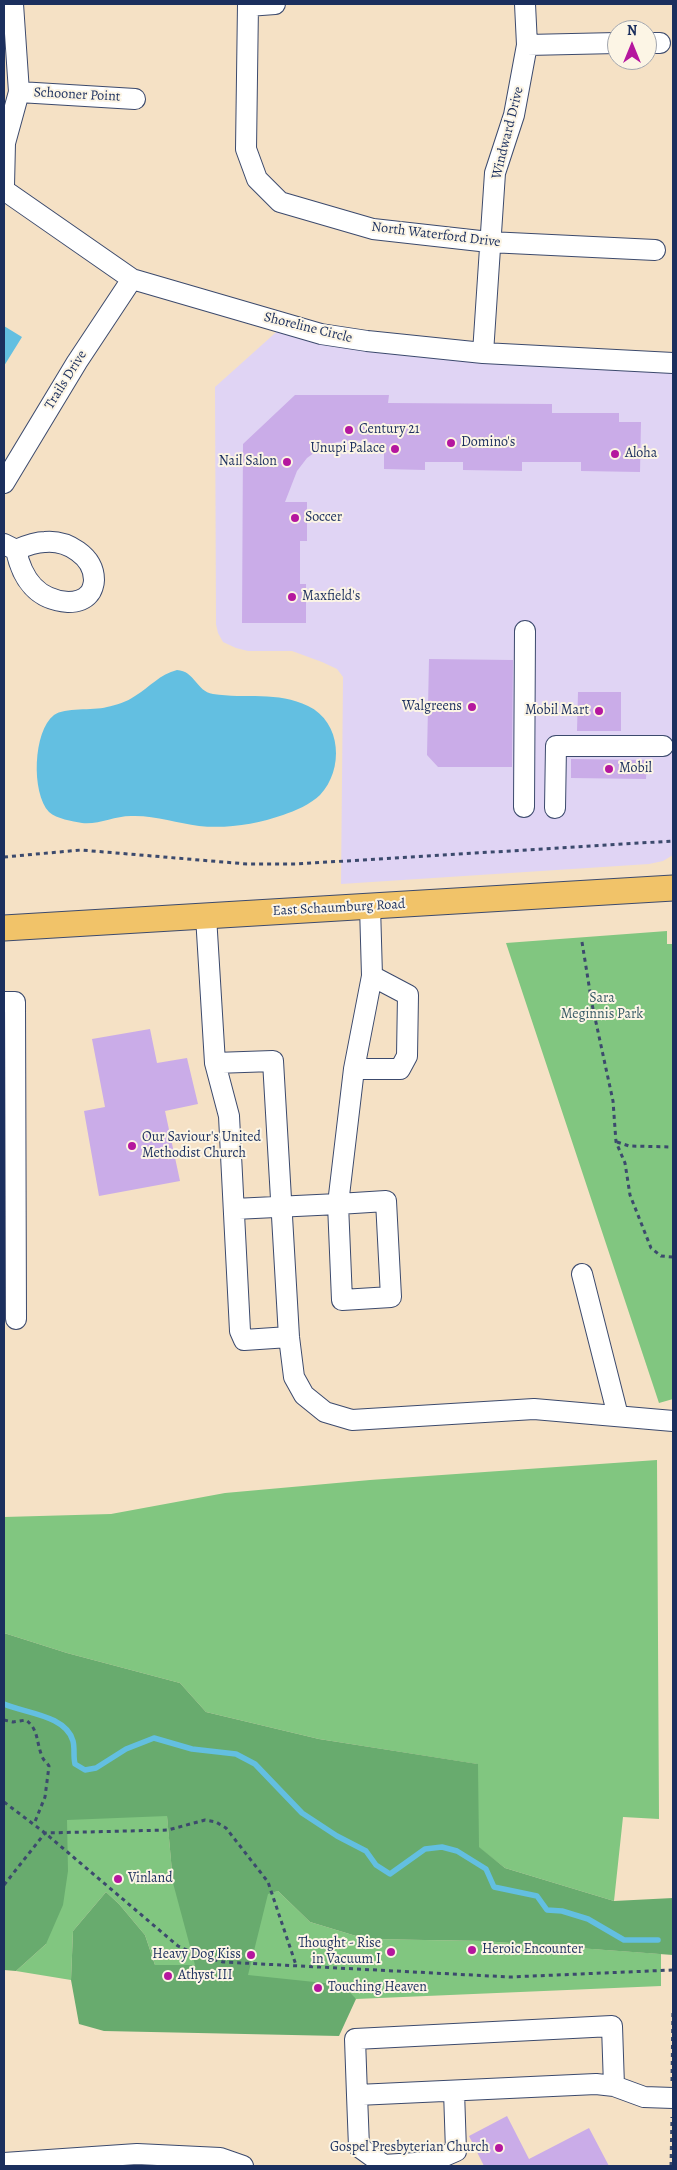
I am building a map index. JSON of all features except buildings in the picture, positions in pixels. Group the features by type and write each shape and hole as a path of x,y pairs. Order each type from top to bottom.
{"main road":[{"name":"East Schaumburg Road","path":"4,928 673,888"}],"street":[{"path":"4,186 5,143 19,92 13,4"},
{"path":"248,5 275,4"},
{"name":"Windward Drive","path":"483,353 495,173 514,115 528,45 525,4"},
{"name":"North Waterford Drive","path":"248,5 246,149 257,179 280,202 373,229 489,242 655,250"},
{"path":"528,45 607,43"},
{"name":"Schooner Point","path":"19,92 135,99"},
{"name":"Shoreline Circle","path":"4,190 132,279 321,334 367,341 483,353 673,363"},
{"name":"Trails Drive","path":"4,482 77,362 132,279"},
{"path":"524,807 525,631"},
{"path":"555,808 556,746 663,746"},
{"path":"234,1209 281,1206 338,1204 386,1201 391,1297 342,1300 338,1204 354,1069 372,976 370,906"},
{"path":"206,916 215,1063 229,1116 240,1331 244,1340 289,1337"},
{"path":"354,1069 400,1069 407,1056 408,995 372,976"},
{"path":"4,1002 15,1002 10,1191 16,1319"},
{"path":"215,1063 273,1061 289,1337 294,1377 304,1395 324,1412 352,1420 534,1409 673,1421"},
{"path":"582,1274 618,1416"},
{"path":"454,2091 456,2151 431,2162 384,2165 359,2147 355,2039 612,2026 614,2086"},
{"path":"357,2095 596,2084 614,2086 644,2097 673,2098"},
{"path":"4,2163 137,2154 220,2158 243,2166"}],"path":[{"path":"4,856 81,850 247,864 296,864 673,841"},
{"path":"582,942 592,1004 613,1101 616,1142 624,1163 630,1195 643,1233 651,1248 661,1256 673,1257"},
{"path":"616,1142 630,1146 673,1147"},
{"path":"4,1720 13,1722 26,1720 33,1726 40,1743 42,1756 49,1766 44,1797 34,1824"},
{"path":"4,1802 45,1833 178,1946 198,1956 223,1962 510,1977 673,1970"},
{"path":"45,1833 168,1830 205,1820 216,1822 226,1828 268,1882 296,1965"},
{"path":"4,1885 45,1833"}],"shaded area":[{"path":"283,326 673,365 673,855 663,861 649,864 341,884 343,677 337,669 292,651 248,651 236,648 223,642 216,624 215,387"}],"green space":[{"name":"Sara Meginnis Park","path":"667,931 667,944 673,944 673,1399 659,1403 506,943"},
{"path":"657,1460 659,1819 623,1817 614,1901 505,1868 478,1847 477,1764 319,1739 206,1712 180,1683 67,1653 4,1633 4,1517 111,1514 225,1493 370,1480"},
{"path":"4,1633 67,1653 180,1683 206,1712 319,1739 478,1764 479,1847 505,1868 614,1901 673,1898 673,1955 483,1941 366,1939 310,1922 278,1891 268,1894 248,1975 343,1985 356,1999 339,2036 104,2031 79,2024 71,1980 73,1931 106,1892 119,1904 145,1935 155,1965 195,1965 173,1883 167,1816 67,1820 68,1871 63,1905 46,1944 16,1971 4,1970"},
{"path":"4,1782 167,1815 173,1883 268,1893 278,1891 310,1922 366,1939 483,1941 661,1954 661,1986 356,1999 195,1966 155,1965 145,1935 119,1904 106,1892 73,1931 71,1980 16,1971 46,1944"}],"water":[{"path":"4,326 22,337 4,366"},
{"path":"177,670 188,674 203,689 213,694 285,698 297,701 319,713 328,723 336,747 333,773 328,785 320,795 303,807 283,815 263,821 231,826 199,826 140,816 125,816 94,823 82,823 60,818 49,812 43,803 39,791 37,762 42,734 47,723 54,715 65,711 101,708 121,703 132,698 165,674"}],"waterway":[{"path":"4,1704 43,1716 62,1726 69,1732 73,1741 75,1764 85,1770 96,1768 126,1749 154,1738 192,1749 236,1754 255,1764 302,1813 337,1836 366,1851 376,1865 390,1874 425,1849 442,1847 457,1851 486,1869 494,1887 537,1896 547,1910 562,1911 588,1919 624,1940 658,1940"}],"place":[{"name":"Century 21","path":"349,430"},
{"name":"Domino's","path":"451,443"},
{"name":"Unupi Palace","path":"395,449"},
{"name":"Aloha","path":"615,454"},
{"name":"Nail Salon","path":"287,462"},
{"name":"Soccer","path":"295,518"},
{"name":"Maxfield's","path":"292,597"},
{"name":"Walgreens","path":"472,707"},
{"name":"Mobil Mart","path":"599,711"},
{"name":"Mobil","path":"609,769"},
{"name":"Our Saviour's United Methodist Church","path":"132,1146"},
{"name":"Vinland","path":"118,1879"},
{"name":"Heroic Encounter","path":"472,1950"},
{"name":"Thought - Rise in Vacuum I","path":"391,1952"},
{"name":"Heavy Dog Kiss","path":"251,1955"},
{"name":"Athyst III","path":"168,1976"},
{"name":"Touching Heaven","path":"318,1988"},
{"name":"Gospel Presbyterian Church","path":"499,2148"}]}
